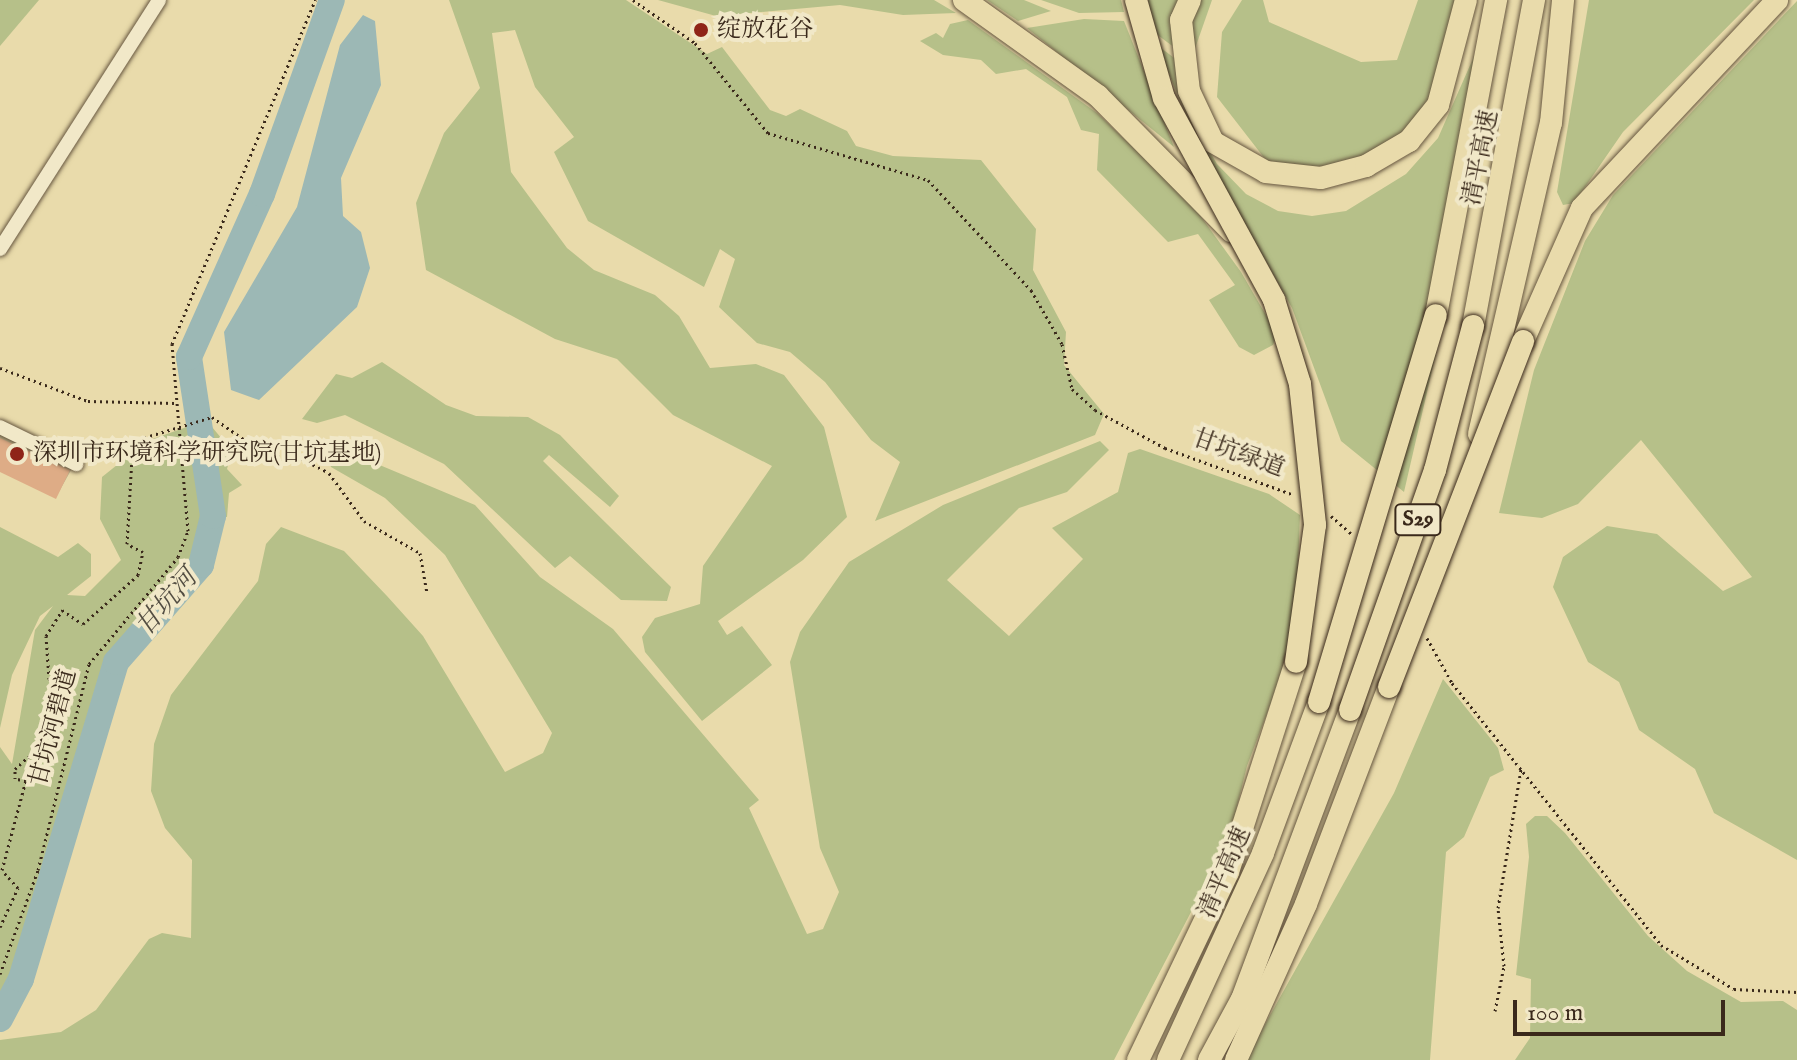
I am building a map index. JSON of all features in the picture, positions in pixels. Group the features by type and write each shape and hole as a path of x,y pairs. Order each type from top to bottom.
{"highway":[{"path":"964,0 1098,96 1190,184 1254,261"},
{"path":"1136,0 1164,98 1254,261 1291,346 1314,481 1312,568 1296,662 1228,872 1138,1060"},
{"path":"1190,0 1181,20 1189,91 1213,142 1266,172 1321,178 1366,166 1409,141 1438,105 1466,0"},
{"name":"清平高速","path":"1168,1060 1263,853 1319,702 1436,315 1496,0"},
{"name":"清平高速","path":"1209,1060 1242,999 1350,710 1435,470 1473,326 1534,0"},
{"path":"1236,1060 1459,517 1513,338 1551,123 1563,0"},
{"path":"1513,338 1582,208 1777,0"}],"lane":[{"path":"0,249 159,0"},
{"path":"0,427 76,464"}],"path":[{"name":"甘坑河碧道","path":"0,974 27,900 89,664 178,557 188,531 172,344 315,0"},
{"name":"甘坑绿道","path":"633,0 695,43 768,133 928,180 1031,290 1059,336 1072,389 1095,410 1165,448 1230,466 1308,501"},
{"path":"0,368 88,401 175,403"},
{"path":"0,927 18,888 2,870 26,780 15,779 15,769 28,757 44,756 62,692 49,679 46,636 62,610 83,624 138,575 143,552 127,544 133,441 179,422 212,417 266,455 302,459 329,473 364,521 420,553 427,591"},
{"path":"1326,512 1359,541"},
{"path":"1424,633 1452,683 1661,945 1734,989 1797,992"},
{"path":"1495,1011 1504,966 1498,908 1521,769"},
{"path":"15,897 27,900"}],"green space":[{"path":"0,0 39,0 0,46"},
{"path":"449,0 626,0 707,54 722,47 770,110 786,116 800,109 847,131 856,146 893,156 981,160 1036,229 1033,270 1066,332 1064,365 1104,414 1095,435 875,521 900,462 871,440 825,382 790,352 757,343 719,307 735,259 720,249 704,287 588,221 554,152 574,137 535,87 515,30 492,33 511,172 567,248 594,270 655,295 679,316 710,368 756,364 784,375 824,427 847,517 803,560 718,621 727,635 742,626 772,665 702,721 645,652 642,637 655,618 700,604 703,566 772,466 673,415 617,359 555,339 426,270 416,203 444,133 480,88"},
{"path":"658,0 934,0 956,13 903,15 840,5 716,16"},
{"path":"987,0 1024,0 1051,11 1018,21"},
{"path":"1041,0 1121,0 1124,12 1079,13"},
{"path":"1148,0 1212,0 1191,60 1155,33"},
{"path":"1242,0 1263,0 1269,22 1361,62 1397,60 1418,0 1462,0 1437,84 1409,129 1313,188 1282,181 1217,97 1222,32"},
{"path":"1589,0 1754,0 1623,132 1574,203 1563,205 1557,192"},
{"path":"1797,1 1797,860 1714,813 1695,769 1639,730 1619,682 1588,662 1553,587 1563,557 1607,526 1657,534 1723,591 1752,577 1641,440 1578,504 1542,518 1499,513 1534,370 1585,241 1613,195"},
{"path":"1084,19 1124,21 1174,147 1027,28"},
{"path":"968,20 1097,113 1191,203 1241,272 1277,334 1273,345 1254,355 1239,347 1209,300 1235,285 1198,234 1168,242 1097,170 1099,134 1081,130 1067,97 1026,69 996,74 981,60 943,55 920,41 936,33 943,38 950,24"},
{"path":"1157,45 1189,69 1199,133 1217,164 1246,194 1278,211 1312,216 1346,211 1406,174 1438,138 1475,54 1440,336 1404,492 1341,441 1292,308 1192,129"},
{"path":"382,362 446,405 476,416 528,417 560,435 619,496 610,507 549,455 543,461 671,587 667,601 621,600 570,556 555,568 444,464 345,415 317,423 302,419 336,374 352,378"},
{"path":"198,423 212,427 232,451 227,469 242,485 229,493 227,517 213,516 201,565 116,662 21,979 0,1019 0,747 12,764 35,630 53,606 40,616 12,675 0,728 0,527 58,557 78,543 91,554 91,576 67,595 85,596 121,560 100,519 102,477 147,441"},
{"path":"320,440 475,505 540,577 613,629 759,800 749,808 807,934 823,929 839,892 820,848 790,662 800,632 849,562 943,505 1100,441 1109,450 1067,492 1019,508 947,580 1009,636 1083,559 1052,528 1118,492 1128,453 1140,449 1269,494 1300,515 1297,595 1281,677 1247,766 1229,839 1114,1060 0,1060 0,1040 61,1032 96,1010 149,939 162,933 191,938 192,860 165,828 151,791 154,744 171,695 258,581 266,544 281,527 344,551 387,596 423,636 505,772 543,753 552,733 445,555 385,498 331,467"},
{"path":"1443,679 1498,748 1504,770 1490,777 1464,837 1446,852 1430,1060 1245,1060 1394,793"},
{"path":"1535,816 1547,816 1565,833 1648,936 1687,971 1741,1002 1783,1001 1797,1010 1797,1060 1515,1060 1530,1038 1531,979 1516,975 1529,857 1526,824"}],"water":[{"path":"363,15 375,21 381,85 341,178 343,216 361,232 370,268 357,307 259,400 231,390 224,332 297,207 340,45"}],"building":[{"name":"深圳市环境科学研究院(甘坑基地)","path":"0,438 70,470 56,499 0,472"}],"waterway":[{"name":"甘坑河","path":"0,1019 21,979 116,662 201,565 213,516 189,357 262,194 332,0"}],"place":[{"name":"绽放花谷","path":"701,30"},
{"name":"深圳市环境科学研究院(甘坑基地)","path":"17,454"}]}
